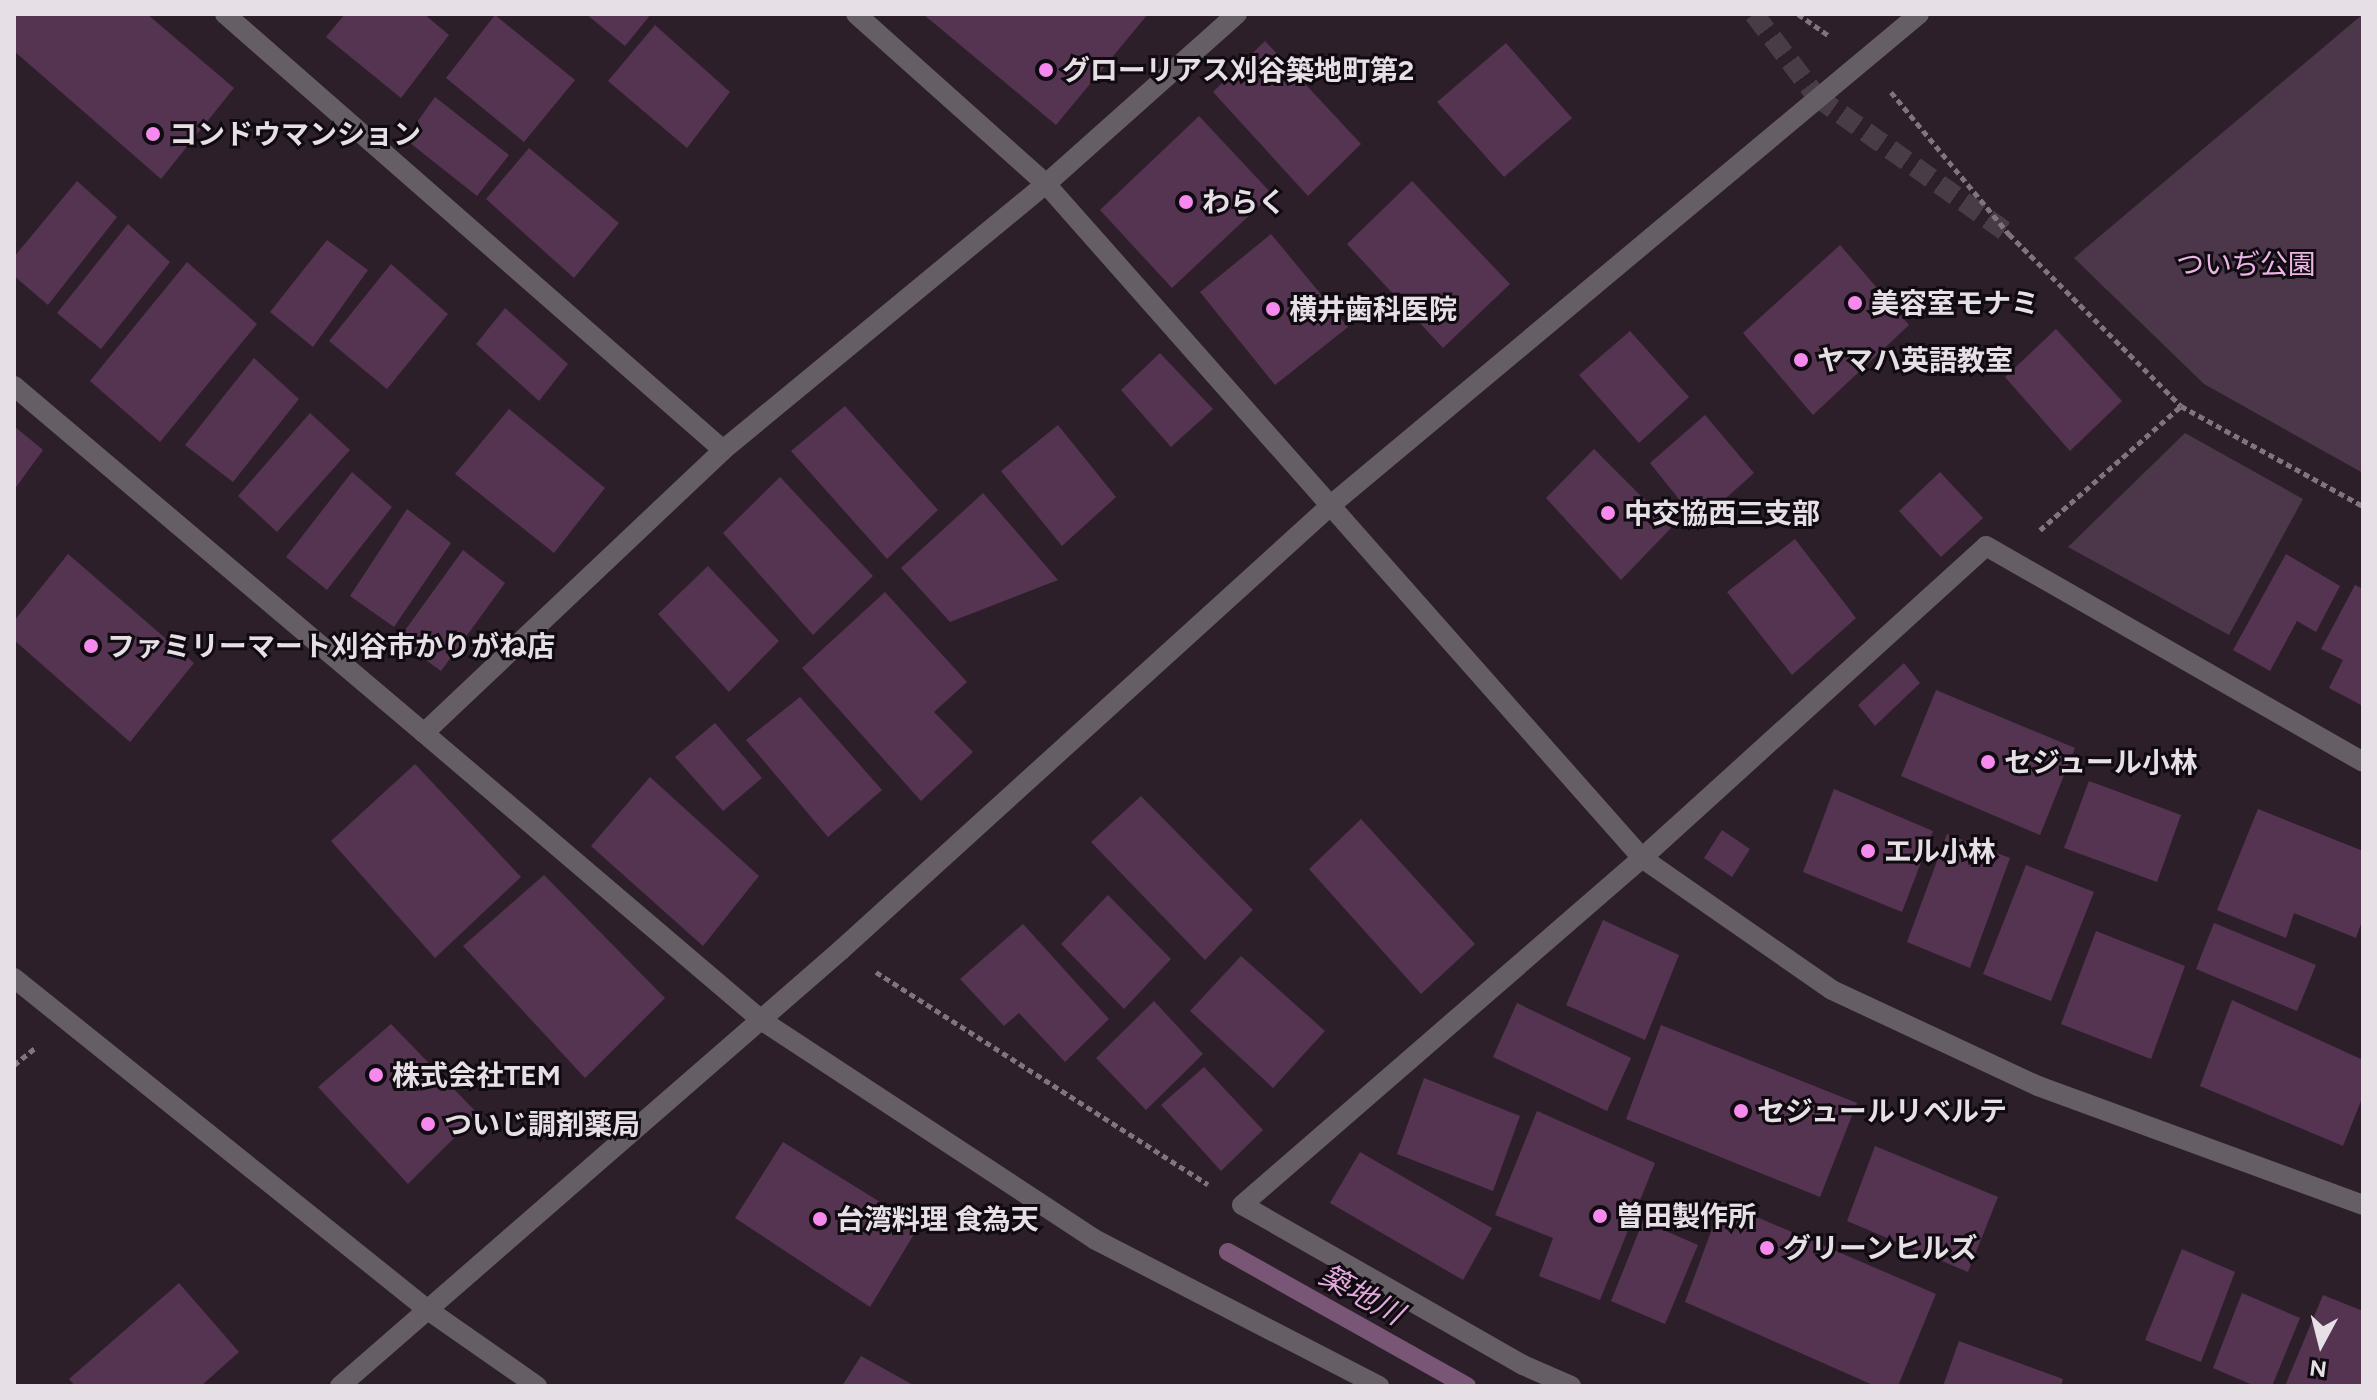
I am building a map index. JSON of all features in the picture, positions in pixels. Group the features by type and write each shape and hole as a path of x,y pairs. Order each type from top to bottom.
{"street":[{"path":"225,14 723,450"},
{"path":"856,14 1046,184 1642,858 1832,990 2038,1086 2363,1205"},
{"path":"424,733 723,450 1046,184 1237,14"},
{"path":"340,1386 841,950 1331,505 1866,62 1919,14"},
{"path":"14,386 761,1020 1094,1239 1379,1386"},
{"path":"1571,1386 1523,1365 1242,1205 1642,858 1986,546 2363,762"},
{"path":"14,978 428,1310 537,1386"}],"path":[{"path":"1866,62 2009,234 2181,406 2363,506"},
{"path":"2008,559 2181,406"},
{"path":"841,950 1242,1205"}],"green space":[{"name":"ついぢ公園","path":"2363,14 2363,473 2204,384 2074,258"},
{"path":"2185,433 2303,499 2229,635 2068,547"}],"building":[{"name":"コンドウマンション","path":"14,14 147,14 234,88 161,179 14,51"},
{"path":"345,14 424,14 449,35 401,98 326,37"},
{"path":"586,14 651,14 625,46"},
{"name":"グローリアス刈谷築地町第2","path":"923,14 1148,14 1056,125"},
{"path":"495,15 575,80 524,142 446,78"},
{"path":"655,25 730,92 687,148 608,81"},
{"path":"1265,41 1361,144 1308,196 1213,92"},
{"path":"1506,43 1572,118 1504,177 1437,102"},
{"path":"435,97 509,155 477,196 405,139"},
{"name":"わらく","path":"1199,116 1272,194 1172,288 1100,210"},
{"path":"529,148 619,223 574,278 486,199"},
{"path":"77,181 117,217 48,305 14,276 14,257"},
{"path":"1412,181 1510,284 1443,348 1347,244"},
{"path":"128,224 170,262 101,349 57,313"},
{"name":"横井歯科医院","path":"1271,234 1348,327 1275,385 1200,292"},
{"path":"327,240 368,270 313,347 270,312"},
{"path":"1840,245 1909,325 1813,415 1743,333"},
{"path":"187,262 257,324 160,442 90,381"},
{"path":"391,264 448,314 387,389 329,341"},
{"path":"505,308 568,364 539,401 476,344"},
{"path":"2056,329 2122,401 2070,451 2005,377"},
{"path":"1630,331 1689,397 1639,443 1579,375"},
{"path":"1160,353 1213,409 1171,447 1121,390"},
{"path":"254,358 299,399 233,482 185,445"},
{"path":"845,406 938,510 887,559 791,451"},
{"path":"509,409 605,488 554,553 455,474"},
{"path":"310,413 350,450 277,532 238,496"},
{"path":"1705,415 1754,473 1698,523 1650,463"},
{"path":"1058,425 1116,497 1062,546 1001,471"},
{"path":"14,426 43,450 14,490"},
{"name":"中交協西三支部","path":"1594,449 1672,527 1621,580 1546,498"},
{"path":"352,472 392,507 327,590 286,557"},
{"path":"1940,472 1983,518 1941,557 1899,511"},
{"path":"780,477 873,576 813,635 723,533"},
{"path":"983,493 1058,580 950,622 901,568"},
{"path":"407,509 451,543 394,627 350,596"},
{"path":"1795,539 1856,618 1792,675 1727,592"},
{"path":"463,550 505,583 441,671 398,640"},
{"path":"68,554 194,663 130,742 14,640 14,621"},
{"path":"2286,554 2340,586 2316,632 2297,621 2270,671 2233,650"},
{"path":"708,566 779,641 729,692 658,614"},
{"path":"2355,585 2363,589 2361,705 2329,688 2343,660 2321,649"},
{"path":"885,592 967,682 934,712 973,752 921,801 802,668"},
{"path":"1904,663 1920,683 1875,726 1858,705"},
{"name":"セジュール小林","path":"1936,690 2075,748 2040,835 1901,776"},
{"path":"800,697 882,790 828,837 746,740"},
{"path":"715,723 762,778 723,811 675,757"},
{"path":"415,764 521,877 435,958 331,841"},
{"path":"650,777 759,876 703,946 591,846"},
{"path":"2089,781 2181,815 2157,882 2064,848"},
{"name":"エル小林","path":"1834,789 1933,831 1902,912 1803,872"},
{"path":"1141,796 1253,910 1205,960 1091,842"},
{"path":"2258,809 2363,851 2363,918 2356,938 2294,913 2286,938 2217,910"},
{"path":"1361,819 1475,944 1421,994 1309,869"},
{"path":"1722,830 1750,849 1732,877 1704,858"},
{"path":"1947,834 2010,858 1970,968 1907,942"},
{"path":"2026,865 2094,892 2051,1001 1983,974"},
{"path":"544,875 665,998 585,1078 463,946"},
{"path":"1108,895 1171,959 1124,1009 1061,944"},
{"path":"1603,920 1679,955 1645,1040 1566,1005"},
{"path":"2214,923 2316,965 2297,1011 2196,969"},
{"path":"1023,924 1109,1019 1065,1062 1019,1013 1004,1026 960,979"},
{"path":"2096,931 2185,966 2151,1059 2061,1024"},
{"path":"1241,956 1325,1031 1273,1088 1190,1011"},
{"path":"2232,1000 2363,1060 2363,1096 2343,1146 2200,1086"},
{"path":"1154,1001 1203,1054 1146,1110 1096,1058"},
{"path":"1517,1003 1631,1058 1607,1111 1493,1057"},
{"path":"391,1024 478,1114 408,1184 318,1087"},
{"name":"セジュールリベルテ","path":"1661,1025 1857,1103 1820,1197 1626,1119"},
{"path":"1204,1067 1263,1130 1221,1171 1161,1105"},
{"path":"1424,1078 1520,1116 1493,1191 1397,1154"},
{"path":"1537,1111 1655,1163 1600,1300 1539,1276 1553,1238 1495,1215"},
{"path":"783,1142 919,1226 870,1307 735,1218"},
{"path":"1875,1146 1998,1197 1968,1272 1847,1221"},
{"path":"1360,1152 1492,1228 1463,1280 1330,1203"},
{"name":"グリーンヒルズ","path":"1722,1202 1936,1294 1898,1386 1875,1386 1685,1302"},
{"path":"1643,1221 1698,1245 1665,1324 1611,1301"},
{"path":"2182,1249 2235,1272 2201,1362 2145,1340"},
{"path":"179,1283 239,1352 201,1386 75,1386 69,1379"},
{"path":"2242,1293 2300,1318 2272,1386 2255,1386 2213,1368"},
{"path":"2323,1295 2363,1311 2363,1386 2285,1386"},
{"path":"1959,1341 2063,1379 2061,1386 1943,1386"},
{"path":"861,1356 915,1386 842,1386"}],"waterway":[{"name":"築地川","path":"1228,1252 1467,1386"}],"tunnel":[{"path":"1754,14 1817,97 2009,234"}],"place":[{"name":"グローリアス刈谷築地町第2","path":"1046,70"},
{"name":"コンドウマンション","path":"153,134"},
{"name":"わらく","path":"1186,202"},
{"name":"美容室モナミ","path":"1855,303"},
{"name":"横井歯科医院","path":"1273,309"},
{"name":"ヤマハ英語教室","path":"1801,360"},
{"name":"中交協西三支部","path":"1608,513"},
{"name":"ファミリーマート刈谷市かりがね店","path":"91,646"},
{"name":"セジュール小林","path":"1988,762"},
{"name":"エル小林","path":"1868,851"},
{"name":"株式会社TEM","path":"376,1075"},
{"name":"セジュールリベルテ","path":"1741,1111"},
{"name":"ついじ調剤薬局","path":"428,1124"},
{"name":"曽田製作所","path":"1600,1216"},
{"name":"台湾料理 食為天","path":"820,1219"},
{"name":"グリーンヒルズ","path":"1767,1248"}]}
